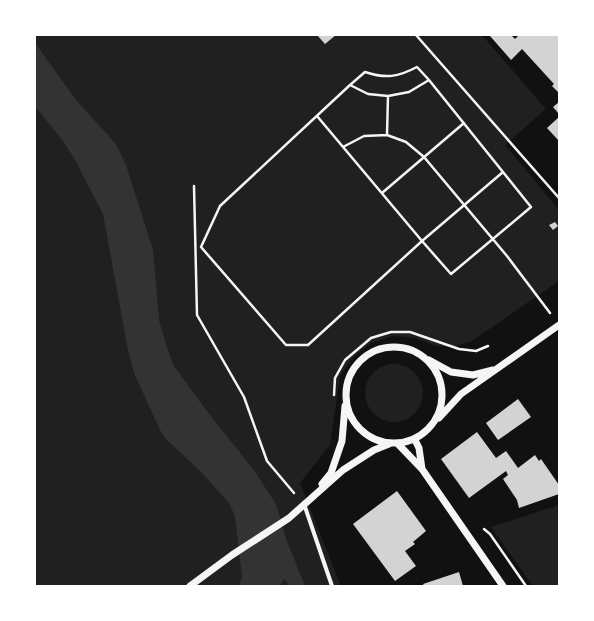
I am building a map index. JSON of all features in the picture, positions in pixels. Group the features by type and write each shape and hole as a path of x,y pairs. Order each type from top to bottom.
{"street":[{"path":"345,399 348,412 355,424 364,434 376,441 390,444 398,444 415,440 431,427 461,394 559,325"},
{"path":"312,497 330,473 342,441 347,382 354,368 365,356 380,348 396,346 412,350 451,372 473,375 497,369"},
{"path":"426,359 436,370 442,384 443,400 439,414 431,427"},
{"path":"415,440 419,448 422,469"},
{"path":"190,586 232,555 289,518 342,470 374,450 390,444"},
{"path":"398,444 422,469 503,586"},
{"path":"304,504 332,586"}],"path":[{"path":"416,35 559,198"},
{"path":"317,116 422,241 451,274 531,207 464,123 429,80 417,67 404,74 391,77 377,76 366,72 350,85 220,206 201,247 286,345 308,345 422,241 503,172"},
{"path":"350,85 368,94 388,96 409,92 429,80"},
{"path":"387,135 388,96"},
{"path":"382,193 464,123"},
{"path":"343,147 364,136 387,135 406,142 424,157 492,240 507,256 552,315"},
{"path":"194,186 197,315 244,397 267,461 295,495 300,490"},
{"path":"333,399 335,378 345,360 370,338 391,332 410,332 459,349 476,351 488,346"}],"shaded area":[{"path":"35,35 482,35 546,109 505,145 559,210 559,281 472,341 453,347 436,346 416,338 393,336 371,343 353,357 340,376 330,445 300,483 341,586 35,586"},
{"path":"35,43 77,101 116,144 126,165 153,250 159,320 174,366 206,410 253,469 276,504 286,539 305,586 289,586 284,579 280,586 239,586 242,577 235,516 229,503 202,473 165,438 160,430 134,373 127,345 103,214 75,160 63,141 35,106"},
{"path":"388,364 400,364 415,372 423,387 423,399 415,414 400,422 388,422 373,414 365,399 365,387 373,372"},
{"path":"559,505 559,586 533,586 491,527"}],"building":[{"path":"317,35 336,35 325,44"},
{"path":"511,35 515,39 519,35 559,35 559,93 552,86 554,84 522,49 511,60 490,36"},
{"path":"559,102 559,114 553,107"},
{"path":"559,117 559,141 547,128"},
{"path":"555,222 558,226 553,230 549,225"},
{"path":"518,399 531,417 498,440 486,423"},
{"path":"477,432 496,458 506,451 518,468 535,455 539,461 541,459 559,485 559,494 519,508 517,500 503,479 508,475 506,471 469,498 441,459"},
{"path":"397,491 426,531 413,542 415,544 405,551 416,566 395,581 353,524"},
{"path":"459,572 463,586 424,586 423,584"}]}
